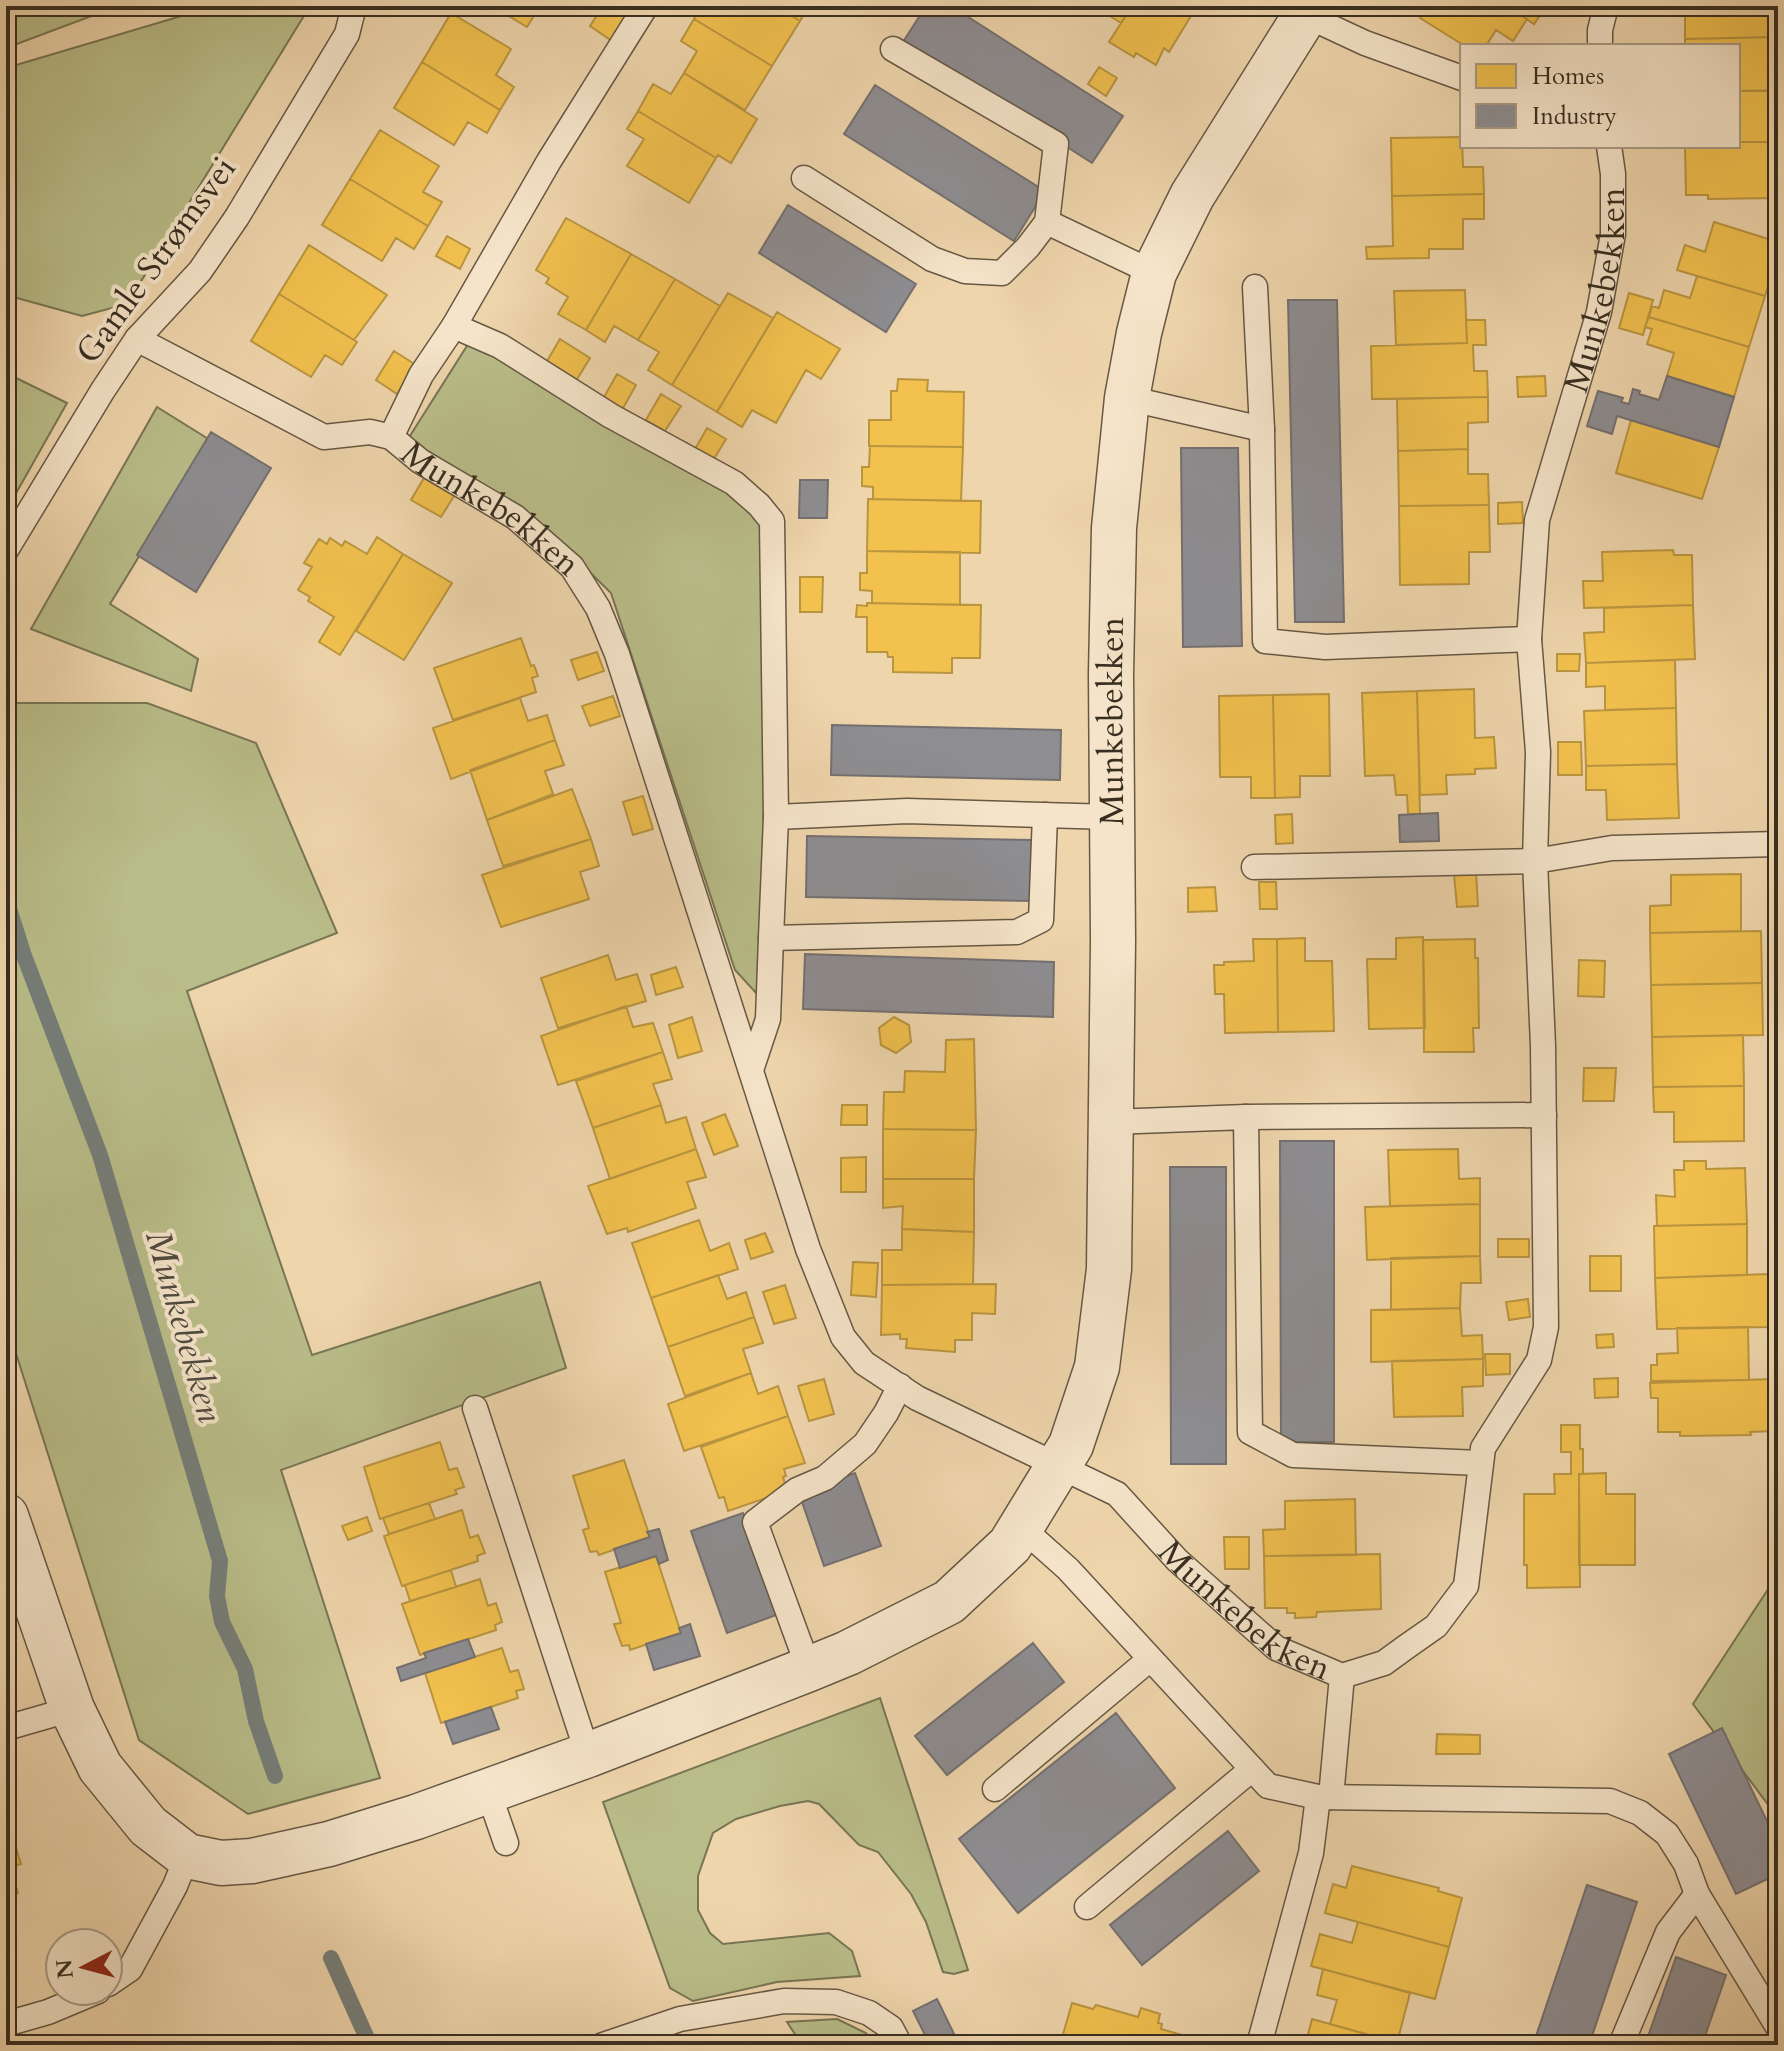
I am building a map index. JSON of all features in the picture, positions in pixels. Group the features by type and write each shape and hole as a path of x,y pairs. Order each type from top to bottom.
{"street":[{"name":"Munkebekken","path":"6,1516 72,1709 100,1767 148,1826 187,1856 221,1863 252,1861 329,1844 588,1755 809,1669 848,1653 949,1602 1010,1545 1071,1445 1097,1367 1109,1269 1114,528 1127,398 1139,333 1154,273 1192,196 1308,10"}],"lane":[{"name":"Gamle Strømsvei","path":"6,550 137,339 200,271 237,217 347,34 354,6"},
{"name":"Munkebekken","path":"646,6 549,161 454,326 421,375 391,437 420,461 515,517 545,541 572,567 598,608 617,654 808,1249 843,1337 864,1363 917,1398 1117,1494 1177,1560 1276,1648 1342,1676 1384,1663 1436,1626 1466,1586 1483,1448 1539,1360 1546,1327 1544,1115 1535,861 1538,752 1529,639 1537,520 1599,312 1613,234 1613,174 1609,148"},
{"path":"1600,44 1606,6"},
{"name":"Munkebekken","path":"1308,10 1365,43 1460,77"},
{"path":"804,178 932,259 965,271 1002,273 1047,222 1056,144 893,49"},
{"path":"1047,222 1154,273"},
{"path":"1255,287 1262,429 1265,641 1325,647 1529,639"},
{"path":"454,326 500,346 611,416 734,483 772,521 776,817 768,1019 751,1070"},
{"path":"137,339 324,437 370,432 391,437"},
{"path":"1127,398 1262,429"},
{"path":"776,817 907,811 1112,817"},
{"path":"771,938 1017,932 1041,920 1045,815"},
{"path":"1254,867 1535,861 1612,848 1778,844"},
{"path":"1111,1122 1246,1117 1544,1115"},
{"path":"1246,1117 1250,1432 1293,1455 1480,1463"},
{"path":"809,1669 755,1522 797,1490 825,1478 865,1444 900,1386"},
{"path":"475,1408 588,1755"},
{"path":"1022,1528 1068,1569 1268,1786 1324,1797 1610,1801 1640,1813 1667,1834 1686,1864 1697,1894 1778,2027"},
{"path":"995,1789 1150,1659"},
{"path":"1259,2045 1324,1797 1342,1676"},
{"path":"6,1728 72,1709"},
{"path":"1087,1907 1252,1769"},
{"path":"488,1791 506,1843"},
{"path":"124,1973 130,1969 175,1886 187,1856"},
{"path":"1621,2045 1668,1932 1697,1894"},
{"path":"603,2045 680,2019 784,2001 836,2002 869,2013 891,2028 900,2045"},
{"path":"6,2024 60,2007"}],"green space":[{"path":"6,6 161,6 141,11 102,12 6,48"},
{"path":"215,6 310,6 127,304 82,316 6,295 6,68"},
{"path":"479,327 761,504 767,978 758,995 735,970 611,593 548,531 408,439"},
{"path":"6,373 67,403 6,511"},
{"path":"157,407 210,440 110,604 198,659 191,691 31,629"},
{"path":"6,703 147,703 256,743 337,933 187,991 312,1355 540,1282 566,1368 281,1470 380,1778 248,1814 139,1740 6,1322"},
{"path":"1778,1574 1778,1818 1693,1704"},
{"path":"880,1698 968,1970 954,1974 943,1972 926,1922 911,1894 878,1852 859,1845 819,1804 808,1801 736,1819 713,1833 698,1876 698,1910 710,1933 723,1944 829,1933 852,1951 860,1976 777,1982 693,2001 670,1988 603,1802"},
{"path":"837,2019 866,2033 877,2045 802,2045 787,2022"}],"building: Homes":[{"path":"492,6 540,6 527,27"},
{"path":"603,6 624,6 631,11 612,41 590,26"},
{"path":"702,6 775,6 800,21 772,66 694,19"},
{"path":"775,6 809,6 800,21"},
{"path":"1094,6 1132,6 1121,23"},
{"path":"1132,6 1197,6 1169,52 1164,48 1156,65 1136,53 1134,57 1109,42"},
{"path":"1428,6 1507,6 1527,19 1513,41 1496,30 1487,44 1462,44 1420,18"},
{"path":"1507,6 1535,6 1543,11 1534,24"},
{"path":"1705,6 1774,6 1775,37 1685,39 1685,13 1705,13"},
{"path":"451,13 511,49 496,75 514,87 500,110 422,62"},
{"path":"694,19 772,66 745,110 684,73 697,51 681,41"},
{"path":"1778,37 1778,90 1740,91 1740,44 1685,44 1685,39"},
{"path":"422,62 500,110 487,133 468,122 454,145 394,108"},
{"path":"1099,67 1117,78 1106,96 1088,84"},
{"path":"684,73 757,119 731,163 718,155 716,158 638,111 653,84 671,94"},
{"path":"1740,91 1776,91 1777,142 1740,142"},
{"path":"638,111 716,158 689,203 627,166 644,139 627,129"},
{"path":"380,130 439,166 423,192 442,202 428,226 350,179"},
{"path":"1460,137 1463,167 1483,167 1484,194 1392,196 1391,138"},
{"path":"1740,142 1778,142 1778,198 1708,199 1708,195 1686,195 1685,148 1740,148"},
{"path":"350,179 428,226 414,249 396,238 382,261 322,225"},
{"path":"1484,194 1484,219 1463,219 1463,249 1429,249 1429,258 1367,259 1366,247 1393,246 1392,196"},
{"path":"566,218 631,254 586,330 558,314 568,297 546,283 549,278 536,270"},
{"path":"1714,222 1778,242 1778,253 1765,296 1677,270 1685,245 1705,252"},
{"path":"447,236 470,249 460,269 436,256"},
{"path":"309,245 387,295 354,340 279,294"},
{"path":"631,254 675,279 638,340 614,326 605,342 586,330"},
{"path":"1697,276 1765,296 1749,347 1649,317 1652,306 1659,308 1664,290 1690,298"},
{"path":"675,279 720,306 672,385 648,370 659,352 638,340"},
{"path":"1465,290 1467,343 1396,345 1394,291"},
{"path":"728,293 773,318 717,412 672,385"},
{"path":"1629,293 1653,300 1643,335 1619,328"},
{"path":"279,294 357,342 342,365 325,355 311,377 251,341"},
{"path":"777,312 840,349 821,379 806,370 776,423 752,410 742,427 717,412"},
{"path":"1649,317 1749,347 1734,397 1667,376 1674,353 1647,344 1652,329 1645,327"},
{"path":"1466,320 1485,320 1486,345 1473,345 1474,371 1487,371 1488,397 1372,399 1371,346 1467,343"},
{"path":"560,339 590,358 576,381 546,363"},
{"path":"394,351 416,365 397,394 376,380"},
{"path":"617,374 636,385 622,410 603,399"},
{"path":"1545,376 1546,396 1518,397 1517,377"},
{"path":"898,379 928,380 927,391 964,392 963,447 869,446 869,420 891,420 891,391 897,391"},
{"path":"661,394 681,406 665,431 646,420"},
{"path":"1488,397 1488,422 1468,423 1468,449 1398,451 1397,399"},
{"path":"1631,420 1719,447 1702,499 1616,473"},
{"path":"707,428 726,439 712,462 694,451"},
{"path":"870,446 963,447 961,501 873,499 873,487 862,486 862,467 869,467"},
{"path":"1468,449 1468,474 1488,474 1489,505 1399,506 1398,451"},
{"path":"424,478 454,496 441,517 411,500"},
{"path":"868,499 981,501 980,553 867,551"},
{"path":"1522,502 1523,523 1498,524 1498,503"},
{"path":"1489,505 1490,552 1469,552 1469,584 1400,585 1399,506"},
{"path":"377,537 403,554 340,655 319,642 334,617 308,601 310,597 298,590 312,567 304,563 319,539 327,544 330,538 342,546 345,541 367,554"},
{"path":"1673,550 1674,555 1692,555 1693,605 1584,608 1583,581 1603,581 1602,552"},
{"path":"867,551 960,552 960,605 872,603 872,591 860,590 860,573 867,573"},
{"path":"403,554 452,583 404,660 356,631"},
{"path":"800,577 823,577 822,612 800,612"},
{"path":"867,603 981,605 980,658 952,658 952,673 893,672 893,657 888,657 887,652 867,652 867,617 856,617 857,605 867,606"},
{"path":"1693,605 1695,659 1586,663 1584,633 1604,632 1604,608"},
{"path":"521,638 538,676 532,678 536,692 453,720 434,668"},
{"path":"597,652 604,671 578,680 571,660"},
{"path":"1557,654 1580,654 1579,671 1557,671"},
{"path":"1675,660 1676,708 1605,710 1605,686 1586,687 1586,663"},
{"path":"1474,689 1475,738 1494,737 1496,768 1475,769 1475,774 1446,775 1447,794 1420,795 1417,691"},
{"path":"1417,691 1420,814 1408,814 1407,795 1396,795 1394,775 1365,776 1362,693"},
{"path":"1329,694 1330,776 1300,776 1300,797 1275,798 1273,695"},
{"path":"1273,695 1275,798 1251,798 1251,777 1220,777 1219,696"},
{"path":"613,696 620,716 590,726 582,706"},
{"path":"520,698 528,721 547,715 555,740 451,779 433,728"},
{"path":"1676,708 1677,764 1586,766 1584,711"},
{"path":"555,740 564,765 545,771 553,794 487,820 470,770"},
{"path":"1558,742 1581,742 1582,775 1558,775"},
{"path":"1677,764 1679,818 1607,820 1606,790 1586,790 1586,766"},
{"path":"572,789 591,839 503,866 487,820"},
{"path":"643,796 653,829 633,835 623,802"},
{"path":"1292,814 1293,843 1276,844 1275,815"},
{"path":"591,839 599,866 580,872 589,899 501,927 482,875"},
{"path":"1476,872 1478,906 1457,907 1454,874"},
{"path":"1741,874 1741,931 1650,933 1650,906 1671,905 1671,875"},
{"path":"1259,882 1276,882 1277,909 1260,909"},
{"path":"1215,887 1217,911 1188,912 1188,888"},
{"path":"1761,931 1762,983 1651,985 1650,933"},
{"path":"1423,937 1425,1028 1369,1029 1367,959 1396,959 1396,938"},
{"path":"1305,938 1305,961 1332,961 1334,1031 1278,1032 1277,939"},
{"path":"1253,939 1277,939 1278,1032 1225,1033 1224,994 1215,994 1214,965 1254,961"},
{"path":"1475,939 1479,1028 1473,1028 1474,1052 1424,1052 1423,940"},
{"path":"608,955 616,980 637,974 646,1001 558,1028 541,978"},
{"path":"1579,960 1605,961 1604,997 1578,996"},
{"path":"676,967 683,987 656,995 651,975"},
{"path":"1762,983 1763,1035 1652,1037 1651,985"},
{"path":"626,1006 633,1027 653,1023 663,1052 558,1085 541,1036"},
{"path":"692,1017 702,1051 678,1058 669,1025"},
{"path":"894,1017 909,1025 911,1042 896,1053 881,1045 879,1028"},
{"path":"1743,1035 1744,1086 1653,1087 1652,1037"},
{"path":"974,1039 976,1130 883,1129 884,1092 904,1092 905,1071 945,1072 946,1040"},
{"path":"663,1052 672,1079 653,1084 661,1105 593,1128 576,1081"},
{"path":"1584,1068 1616,1068 1614,1101 1583,1101"},
{"path":"1744,1086 1744,1141 1674,1142 1674,1112 1654,1112 1653,1087"},
{"path":"661,1105 666,1123 686,1117 696,1149 610,1179 593,1128"},
{"path":"842,1105 867,1105 867,1125 841,1125"},
{"path":"725,1114 738,1146 714,1155 702,1123"},
{"path":"883,1129 976,1130 974,1179 883,1179"},
{"path":"696,1149 706,1177 687,1182 696,1208 628,1232 627,1228 607,1234 588,1186"},
{"path":"1458,1149 1459,1179 1480,1178 1480,1204 1390,1206 1388,1150"},
{"path":"866,1157 866,1192 841,1192 841,1158"},
{"path":"1684,1161 1706,1161 1706,1169 1745,1168 1747,1224 1657,1226 1656,1195 1675,1197 1674,1170 1684,1170"},
{"path":"883,1179 974,1179 974,1232 902,1229 903,1206 883,1208"},
{"path":"1480,1204 1480,1256 1367,1260 1365,1207"},
{"path":"699,1220 710,1251 729,1243 738,1269 651,1298 632,1243"},
{"path":"1747,1224 1747,1275 1655,1278 1654,1226"},
{"path":"902,1229 974,1232 973,1284 882,1285 882,1250 902,1250"},
{"path":"765,1233 773,1252 751,1259 745,1240"},
{"path":"1498,1239 1529,1239 1529,1257 1498,1257"},
{"path":"1480,1256 1481,1283 1461,1283 1460,1308 1391,1310 1391,1258"},
{"path":"1590,1256 1621,1256 1621,1291 1590,1291"},
{"path":"853,1262 878,1263 876,1297 851,1295"},
{"path":"1769,1274 1768,1327 1657,1329 1655,1278"},
{"path":"718,1275 727,1299 746,1292 754,1317 668,1347 651,1298"},
{"path":"996,1284 995,1314 972,1313 972,1340 955,1340 955,1352 906,1348 907,1339 900,1339 900,1334 881,1335 882,1285"},
{"path":"785,1285 796,1318 774,1324 763,1292"},
{"path":"1528,1299 1530,1317 1509,1320 1506,1302"},
{"path":"1460,1308 1462,1336 1482,1335 1483,1359 1371,1362 1371,1310"},
{"path":"754,1317 763,1343 743,1349 751,1373 685,1396 668,1347"},
{"path":"1748,1327 1749,1380 1651,1381 1651,1365 1657,1365 1657,1354 1678,1353 1677,1328"},
{"path":"1613,1334 1614,1347 1597,1348 1596,1335"},
{"path":"1485,1354 1510,1354 1510,1374 1486,1375"},
{"path":"1483,1359 1483,1386 1462,1387 1463,1416 1394,1417 1392,1361"},
{"path":"751,1373 758,1394 778,1386 788,1416 684,1451 668,1404"},
{"path":"1618,1378 1618,1397 1595,1398 1594,1379"},
{"path":"824,1379 834,1414 809,1421 798,1386"},
{"path":"1773,1379 1774,1431 1750,1432 1751,1435 1680,1436 1680,1432 1658,1432 1658,1398 1651,1398 1650,1383"},
{"path":"788,1416 805,1463 784,1469 787,1491 728,1511 724,1497 719,1498 701,1447"},
{"path":"1561,1425 1580,1425 1580,1449 1583,1449 1583,1474 1579,1474 1580,1587 1527,1588 1524,1494 1555,1494 1554,1474 1571,1474 1571,1452 1561,1452"},
{"path":"440,1442 449,1470 457,1468 464,1487 455,1490 457,1494 380,1519 364,1467"},
{"path":"624,1460 650,1537 599,1555 597,1551 590,1552 583,1530 589,1528 573,1476"},
{"path":"1606,1473 1606,1494 1635,1494 1635,1565 1579,1565 1579,1474"},
{"path":"1355,1499 1356,1555 1264,1556 1263,1530 1285,1529 1285,1501"},
{"path":"429,1503 435,1519 389,1534 383,1518"},
{"path":"462,1510 470,1538 478,1535 485,1553 477,1556 478,1561 402,1586 384,1536"},
{"path":"367,1517 372,1531 348,1540 342,1526"},
{"path":"1224,1537 1249,1537 1249,1569 1225,1569"},
{"path":"1380,1554 1381,1609 1317,1612 1316,1617 1295,1618 1295,1613 1287,1613 1287,1608 1265,1608 1264,1556"},
{"path":"656,1556 681,1633 630,1650 629,1645 622,1646 614,1624 621,1623 605,1572"},
{"path":"451,1570 456,1587 410,1601 405,1585"},
{"path":"480,1579 488,1606 496,1603 502,1622 495,1625 496,1630 420,1655 402,1604"},
{"path":"502,1648 510,1672 518,1670 524,1689 516,1691 518,1698 441,1723 425,1673"},
{"path":"1437,1734 1480,1735 1480,1754 1436,1754"},
{"path":"12,1835 21,1864 10,1867 18,1893 6,1897 6,1837"},
{"path":"1352,1866 1439,1888 1438,1891 1462,1898 1449,1947 1325,1913 1333,1884 1346,1888"},
{"path":"1358,1922 1449,1947 1435,1999 1311,1966 1320,1934 1352,1943"},
{"path":"1323,1969 1410,1993 1397,2043 1330,2024 1337,2000 1317,1995"},
{"path":"1072,2003 1093,2009 1096,2005 1138,2017 1141,2008 1160,2014 1158,2023 1162,2024 1161,2029 1182,2035 1179,2045 1060,2045"},
{"path":"1312,2019 1406,2045 1288,2045 1290,2038 1306,2042"}],"building: Industry":[{"path":"926,6 951,6 1123,116 1092,163 903,42"},
{"path":"875,85 1045,191 1014,241 844,134"},
{"path":"788,205 916,284 886,332 759,253"},
{"path":"1288,300 1337,300 1344,622 1295,622"},
{"path":"1667,376 1734,397 1719,447 1617,416 1612,434 1587,426 1598,391 1623,398 1621,402 1629,404 1633,389 1659,400"},
{"path":"211,432 271,468 196,592 137,555"},
{"path":"1181,448 1238,448 1242,646 1183,647"},
{"path":"800,480 828,480 827,518 799,518"},
{"path":"832,725 1061,730 1060,780 831,775"},
{"path":"1438,813 1439,841 1400,842 1399,815"},
{"path":"807,836 1033,840 1032,901 806,897"},
{"path":"805,954 1054,962 1053,1017 803,1009"},
{"path":"1280,1141 1334,1141 1334,1442 1281,1442"},
{"path":"1170,1167 1226,1167 1226,1464 1171,1464"},
{"path":"855,1473 881,1546 824,1566 799,1493"},
{"path":"743,1513 779,1614 727,1633 691,1531"},
{"path":"659,1529 668,1560 659,1564 656,1556 620,1568 614,1549 650,1537 647,1532"},
{"path":"690,1624 700,1656 654,1670 646,1644 681,1633 679,1628"},
{"path":"468,1639 475,1657 401,1681 397,1668 426,1658 424,1653"},
{"path":"1033,1643 1064,1682 947,1775 915,1736"},
{"path":"491,1707 499,1729 453,1744 445,1722"},
{"path":"1116,1713 1175,1788 1018,1913 959,1839"},
{"path":"1722,1728 1778,1844 1778,1874 1736,1894 1669,1754"},
{"path":"1228,1831 1259,1871 1142,1965 1110,1925"},
{"path":"1587,1885 1637,1902 1589,2045 1533,2045"},
{"path":"1676,1957 1726,1975 1702,2045 1645,2045"},
{"path":"937,1999 955,2036 938,2045 930,2045 913,2011"}],"waterway":[{"name":"Munkebekken","path":"6,899 23,953 100,1155 220,1561 217,1596 222,1622 245,1669 256,1721 275,1776"},
{"name":"Munkebekken","path":"331,1958 370,2045"}]}
